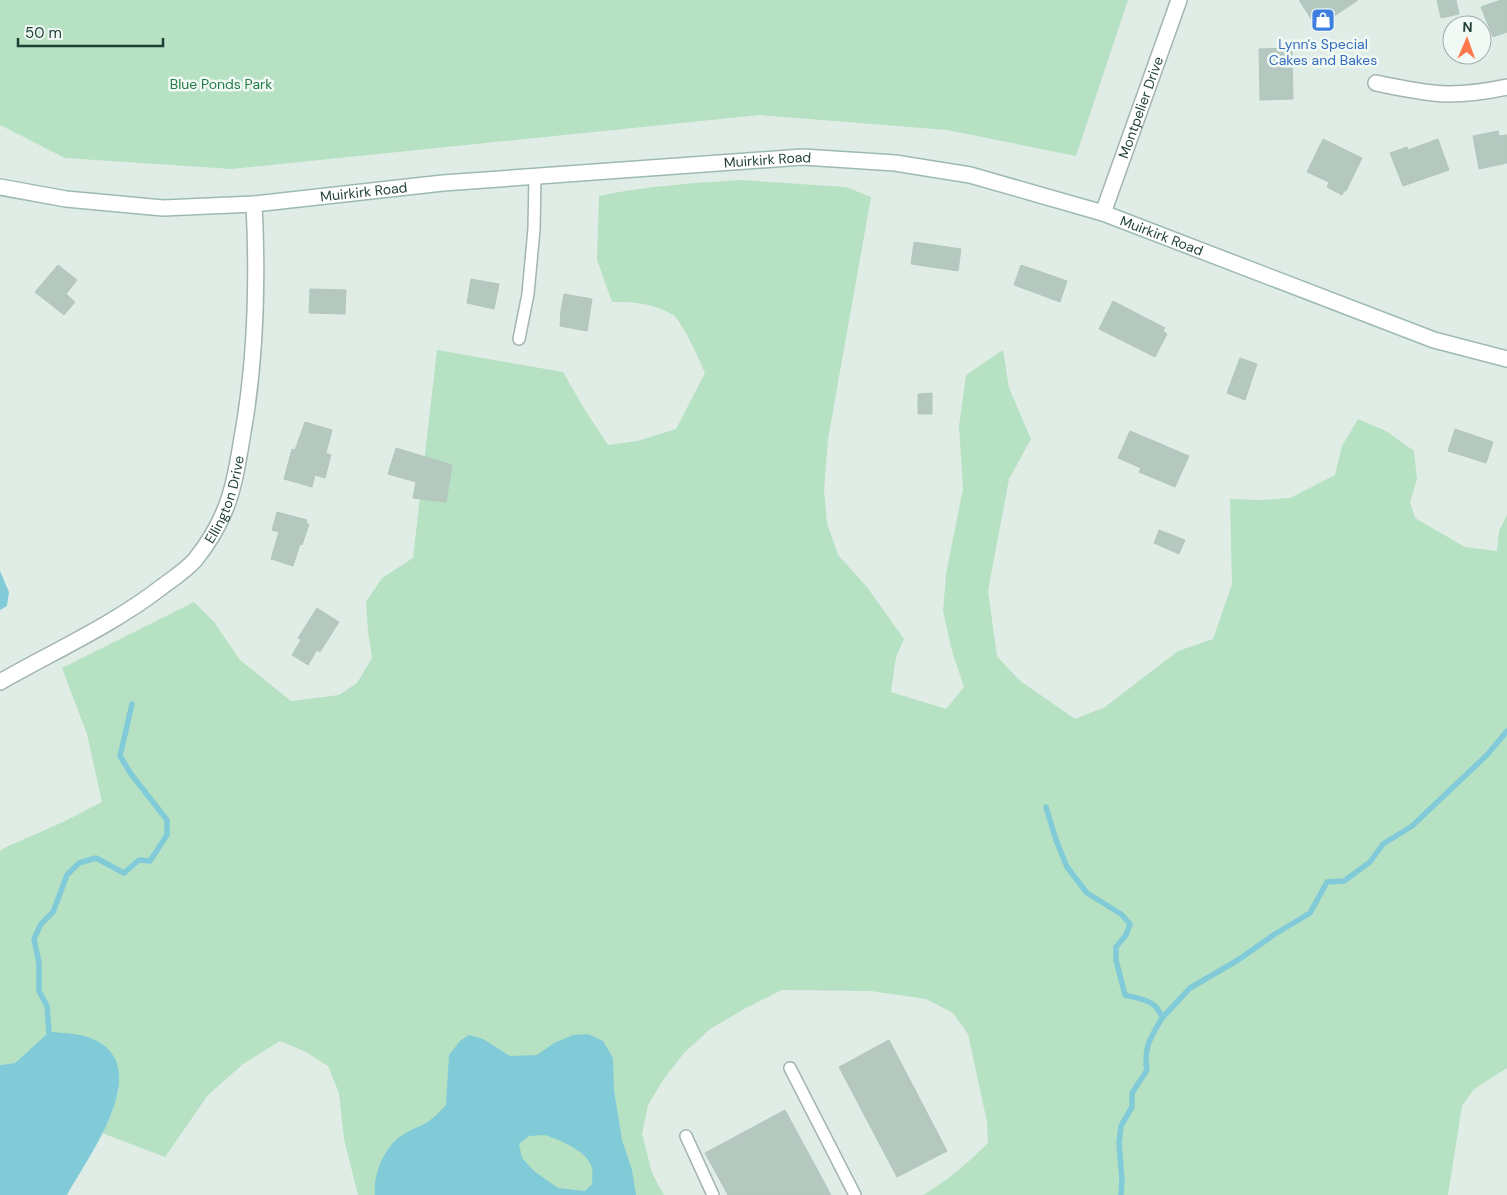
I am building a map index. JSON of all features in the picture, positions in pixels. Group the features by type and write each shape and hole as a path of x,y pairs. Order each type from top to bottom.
{"main road":[{"name":"Montpelier Drive","path":"1103,214 1178,0"},
{"path":"1376,83 1435,94 1490,91 1507,86"},
{"name":"Muirkirk Road","path":"0,187 66,199 163,208 254,204 443,183 804,158 886,163 970,175 1103,214 1434,340 1507,359"},
{"name":"Ellington Drive","path":"0,682 116,618 150,596 194,561 211,539 225,510 235,475 250,394 255,325 256,244 254,204"}],"lane":[{"path":"519,339 528,294 534,229 535,176"},
{"path":"790,1068 855,1195"},
{"path":"686,1136 713,1195"}],"green space":[{"name":"Blue Ponds Park","path":"0,0 1128,0 1076,156 947,130 760,115 232,169 65,158 0,125"},
{"path":"741,180 846,187 871,197 828,439 824,490 827,523 838,555 867,587 904,639 896,657 891,692 946,709 964,687 952,651 943,611 946,574 963,489 959,426 966,375 1003,350 1009,388 1031,439 1009,479 988,591 997,656 1019,680 1075,719 1105,707 1178,651 1213,639 1232,584 1230,499 1290,498 1335,475 1342,446 1358,419 1386,431 1414,451 1417,479 1410,502 1415,518 1465,547 1497,551 1499,531 1507,515 1507,1068 1474,1089 1462,1106 1448,1195 923,1195 941,1184 988,1143 987,1122 968,1034 953,1013 926,999 871,991 782,990 710,1029 684,1053 663,1080 648,1105 642,1134 652,1173 664,1195 358,1195 344,1139 339,1093 328,1066 306,1052 280,1041 243,1064 208,1095 165,1157 102,1133 112,1113 119,1089 49,1032 15,1063 0,1065 0,851 102,802 87,734 62,668 194,602 214,622 240,660 291,701 339,695 357,683 372,658 366,602 382,578 413,558 437,350 563,372 608,445 638,441 676,429 705,373 686,333 673,315 651,306 612,302 597,260 599,196 652,187"}],"water":[{"path":"0,571 9,592 7,606 0,610"},
{"path":"49,1032 90,1038 112,1053 119,1071 118,1092 111,1114 100,1137 67,1195 0,1195 0,1065 15,1063"},
{"path":"588,1034 603,1041 613,1058 614,1090 622,1140 632,1170 636,1195 375,1195 378,1169 391,1145 404,1134 431,1119 446,1105 449,1055 460,1041 469,1035 483,1039 510,1056 537,1055 554,1043 573,1035","holes":["545,1135 573,1147 585,1156 592,1170 592,1184 585,1191 558,1188 534,1171 522,1158 519,1144 529,1136"]}],"building":[{"path":"1299,0 1358,0 1333,17 1335,20 1319,31"},
{"path":"1437,0 1456,0 1459,14 1442,15 1441,18"},
{"path":"1501,0 1507,0 1507,32 1493,37 1492,15 1484,15 1481,7"},
{"path":"1292,48 1293,99 1260,100 1259,49"},
{"path":"1498,131 1499,136 1507,135 1507,163 1479,169 1473,136"},
{"path":"1323,139 1362,158 1346,191 1342,195 1327,187 1329,182 1307,172"},
{"path":"1438,139 1449,170 1403,186 1390,153 1407,147 1408,150"},
{"path":"914,242 961,249 958,271 911,264"},
{"path":"58,265 77,280 66,294 75,302 64,315 35,292"},
{"path":"1021,265 1067,281 1060,302 1014,285"},
{"path":"471,279 499,284 494,309 467,303"},
{"path":"310,289 346,290 345,314 309,313"},
{"path":"564,294 592,299 587,331 560,326"},
{"path":"1113,301 1165,328 1163,331 1167,334 1155,357 1099,329"},
{"path":"1240,358 1257,364 1245,400 1227,393"},
{"path":"932,393 932,414 918,414 918,394"},
{"path":"305,422 332,430 326,453 331,455 325,478 315,475 312,487 284,479 292,449 295,450"},
{"path":"1455,429 1493,442 1486,463 1448,451"},
{"path":"1130,431 1189,456 1175,487 1139,472 1141,468 1118,458"},
{"path":"396,448 452,465 446,502 413,498 416,482 388,474"},
{"path":"277,512 307,520 306,524 309,524 293,566 271,559 279,532 272,530"},
{"path":"1159,530 1185,540 1179,554 1154,543"},
{"path":"317,608 339,622 320,652 317,650 308,665 292,655 301,640 298,638"},
{"path":"889,1040 947,1151 897,1177 839,1067"},
{"path":"785,1110 831,1195 728,1195 705,1153"}],"waterway":[{"path":"49,1032 47,1006 39,991 39,963 34,939 41,924 53,912 67,875 79,863 96,858 124,873 139,860 150,861 167,835 167,820 131,774 120,756 132,704"},
{"path":"1162,1018 1190,988 1238,960 1275,934 1310,913 1327,882 1344,881 1370,862 1383,844 1412,826 1487,755 1507,731"},
{"path":"1046,807 1067,867 1087,893 1121,914 1130,924 1126,935 1116,947 1116,960 1125,995 1148,1001 1156,1007 1162,1018 1151,1037 1147,1049 1147,1070 1132,1093 1132,1107 1121,1126 1119,1143 1122,1180 1121,1195"}],"place":[{"name":"Lynn's Special Cakes and Bakes","path":"1323,20"}]}
